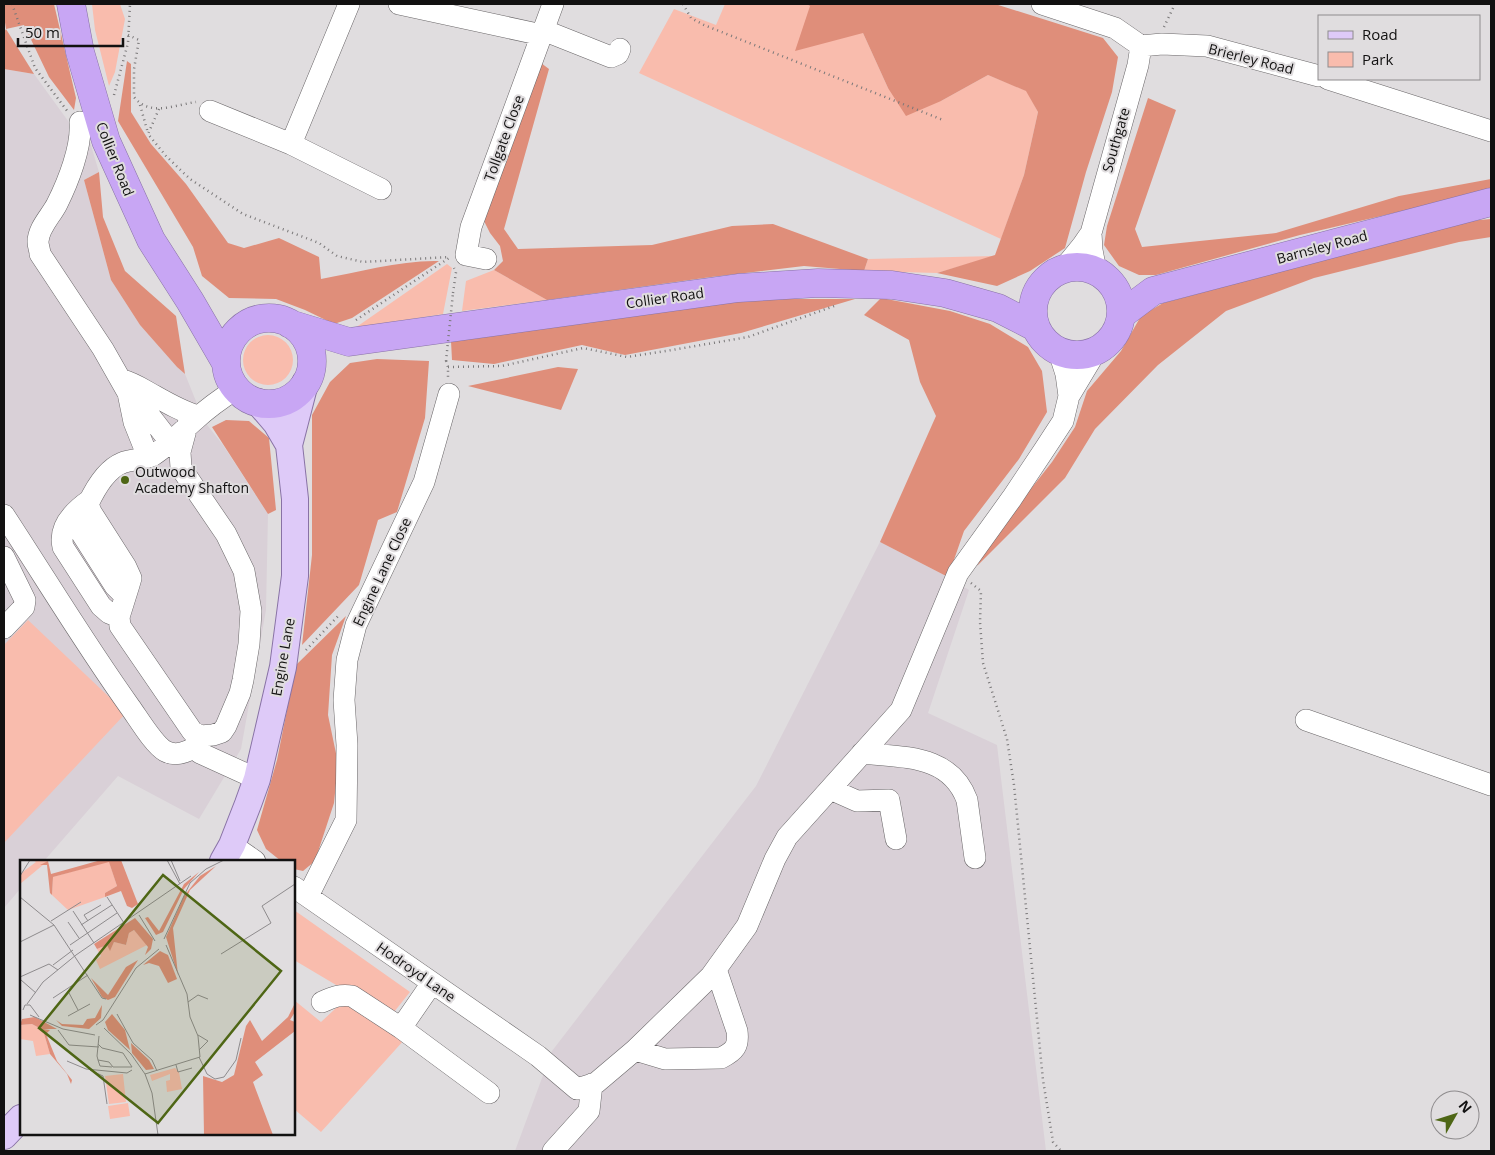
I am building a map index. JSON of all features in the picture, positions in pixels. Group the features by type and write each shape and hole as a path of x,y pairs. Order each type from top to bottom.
{"highway":[{"name":"Collier Road","path":"71,4 80,52 106,141 152,240 226,363"},
{"name":"Barnsley Road","path":"1121,316 1153,291 1491,202"},
{"path":"1064,268 1086,268 1102,275 1116,290 1120,302 1121,316 1113,337 1096,351 1084,355 1071,355 1059,352 1049,346 1035,327 1032,312 1035,296 1046,279 1064,268"},
{"name":"Barnsley Road","path":"1102,275 1135,288 1153,291"},
{"name":"Collier Road","path":"290,324 351,332 738,288 818,283 892,285 945,293 998,308 1035,327"},
{"name":"Collier Road","path":"982,303 1035,296"},
{"path":"190,301 221,316 253,321 272,318 290,324 299,331 306,340 311,364 307,379 298,392 284,400 269,404 247,396 229,377 226,363 227,350 232,338 241,328 253,321"},
{"name":"Collier Road","path":"307,379 316,366 351,332"}],"main road":[{"name":"Engine Lane","path":"228,853 257,779 283,667 295,576 295,499 289,444 307,379"},
{"name":"Engine Lane","path":"247,396 276,423 289,444"},
{"path":"4,1136 20,1119"}],"street":[{"path":"291,144 349,4"},
{"path":"399,4 543,32 612,57 618,54 620,49"},
{"name":"Tollgate Close","path":"486,259 466,255 471,227 553,4"},
{"path":"1042,4 1115,28 1148,46"},
{"name":"Brierley Road","path":"1148,46 1207,46 1318,76"},
{"name":"Southgate","path":"1064,268 1090,233 1138,66 1148,46"},
{"path":"1331,80 1491,131"},
{"path":"210,111 291,144 381,190"},
{"path":"4,515 87,644 150,736 164,751 174,754 183,753 200,736 213,736 222,732 240,693 250,644 251,611 244,571 226,534 181,468 180,452 172,439 142,410 124,387 103,349 40,254 38,243 40,232 56,205 70,171 76,153 80,122"},
{"name":"Southgate","path":"1090,233 1092,250 1102,275"},
{"path":"553,1151 589,1111 592,1084 596,1083 635,1050 711,976 748,926 775,859 787,837 901,710 958,573 1012,498 1063,421 1070,396 1096,351"},
{"path":"1059,352 1070,396"},
{"path":"124,387 135,384 186,413 172,439"},
{"path":"124,387 154,422 172,439"},
{"name":"Engine Lane Close","path":"301,891 346,820 347,746 344,700 348,660 356,625 424,482 449,394"},
{"path":"123,603 109,613 101,606 64,547 61,539 62,533 72,516 90,508 100,484 121,463 172,439 247,396"},
{"path":"90,508 131,578 123,603 120,626 192,731 200,753 257,779"},
{"path":"4,557 25,600 24,607 4,628"},
{"path":"1306,720 1491,785"},
{"path":"862,753 924,760 945,770 953,777 964,792 967,800 975,858"},
{"path":"830,789 857,801 890,800 896,839"},
{"path":"228,853 252,860"},
{"name":"Hodroyd Lane","path":"301,891 538,1056 578,1089 592,1084"},
{"path":"635,1050 665,1060 721,1058 735,1048 738,1041 737,1031 716,969"},
{"path":"401,1028 432,983"},
{"path":"322,1002 336,995 352,996 401,1028 489,1094"}],"path":[{"path":"12,4 35,68 56,97 77,122 80,122"},
{"path":"114,97 128,43 130,4"},
{"path":"683,4 692,18 704,25 943,120"},
{"path":"1148,46 1175,4"},
{"path":"128,35 139,40 134,69 133,90 148,134 166,156 190,178 243,214 319,243 337,256 364,262 451,257"},
{"path":"140,106 159,109 197,102 210,111"},
{"path":"148,134 159,109"},
{"path":"446,361 456,272 451,257"},
{"path":"351,332 451,257"},
{"path":"448,367 502,366 583,348 627,357 672,350 748,337 838,305"},
{"path":"958,573 981,591 980,622 983,663 1007,739 1014,785 1043,1080 1053,1142 1061,1151"},
{"path":"283,667 295,662 343,612"}],"shaded area":[{"path":"4,4 54,4 76,98 74,110 49,77 24,25 6,29"},
{"path":"807,4 995,4 1103,38 1118,57 1112,92 1086,172 1065,248 1030,271 997,286 937,273 995,255 1024,175 1038,112 1026,91 988,75 941,101 906,116 888,88 863,33 795,51 810,6"},
{"path":"6,29 34,74 4,69 4,32"},
{"path":"127,61 131,64 131,112 151,144 186,184 228,243 244,248 279,238 319,257 321,279 395,264 439,261 352,318 334,324 276,299 229,298 202,276 193,247 118,121"},
{"path":"541,63 549,69 504,229 518,249 652,245 732,226 773,224 868,259 864,271 804,266 547,300 494,270 503,261 500,246 484,221"},
{"name":"Outwood Academy Shafton","path":"4,69 34,74 71,125 86,129 99,172 84,180 111,280 140,325 185,374 204,421 223,445 268,514 266,610 241,749 199,819 118,776 45,860 20,860 20,889 4,908"},
{"path":"1148,98 1176,110 1135,229 1142,247 1276,233 1399,196 1491,179 1491,192 1300,235 1156,275 1139,275 1119,266 1104,245 1107,226"},
{"path":"99,172 103,217 125,271 176,316 185,374 140,325 111,280 84,180"},
{"path":"1491,219 1491,237 1459,242 1314,278 1226,311 1158,365 1095,429 1065,478 977,566 993,537 1052,462 1075,427 1087,391 1121,351 1141,316 1163,303 1468,221"},
{"path":"881,298 950,311 990,324 1028,347 1042,371 1047,412 1019,459 964,531 948,577 880,542 936,416 920,382 909,340 864,315"},
{"path":"738,299 855,299 741,333 625,355 582,345 494,364 452,360 451,341"},
{"path":"377,359 429,361 425,418 397,512 378,520 359,585 302,645 312,555 312,415 330,382 350,363"},
{"path":"558,367 578,369 561,410 468,386"},
{"path":"226,420 249,421 269,438 276,510 268,514 212,427"},
{"path":"880,542 969,590 928,713 997,745 1046,1151 515,1151 552,1051 756,786"},
{"path":"346,616 332,655 328,715 338,763 334,803 315,861 303,871 295,869 295,860 280,860 266,849 257,830 277,760 296,665"}],"green space":[{"path":"92,4 120,4 125,19 115,72 109,86 95,30"},
{"path":"725,4 807,4 863,33 888,88 941,101 988,75 1027,91 1038,112 1024,175 1001,239 639,73 674,9 716,25"},
{"path":"995,256 937,273 864,271 868,259"},
{"path":"447,264 452,268 443,314 355,328"},
{"path":"494,270 547,300 462,311 466,281"},
{"path":"263,335 273,335 286,342 293,355 293,365 286,378 273,385 263,385 254,381 247,374 243,365 243,355 247,346 254,339"},
{"path":"28,620 126,713 4,843 4,645"},
{"path":"295,911 410,992 390,1017 295,961"},
{"path":"349,996 405,1039 321,1132 295,1110 295,1001 321,1022"}],"place":[{"name":"Outwood Academy Shafton","path":"125,480"}]}
